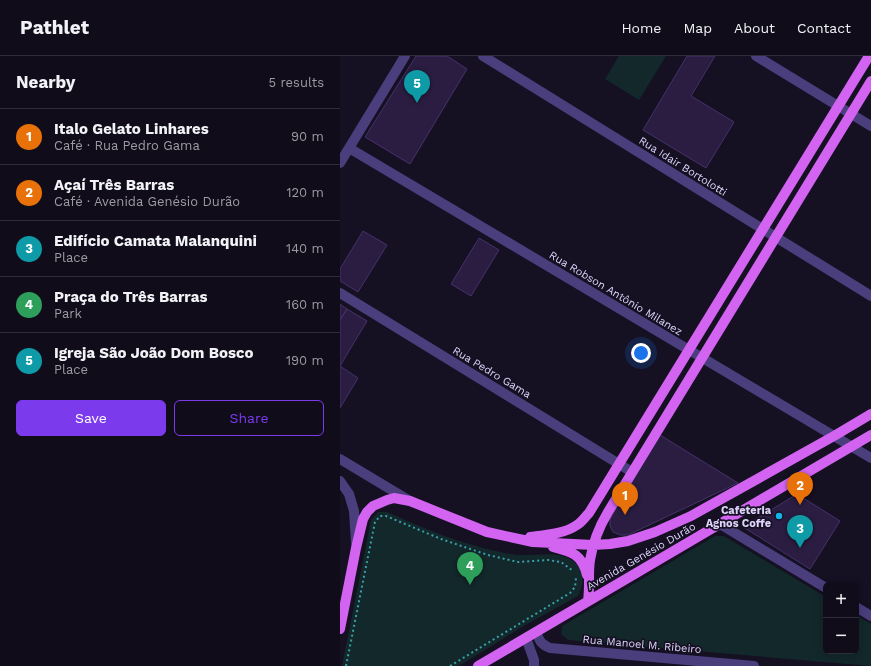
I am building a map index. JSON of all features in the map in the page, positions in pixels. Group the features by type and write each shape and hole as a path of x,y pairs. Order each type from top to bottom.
{"main road":[{"path":"518,538 548,535 566,531 579,524 589,514 869,56"},
{"name":"Avenida Genésio Durão","path":"588,601 590,561 598,530 871,81"},
{"path":"533,542 593,545 610,544 628,541 655,532 691,516 871,414"},
{"name":"Avenida Genésio Durão","path":"478,666 871,435"},
{"path":"340,629 363,519 373,506 394,498 410,500 487,532 518,538 563,550 581,559 590,584"}],"street":[{"path":"340,163 405,56"},
{"name":"Rua Idair Bortolotti","path":"483,56 871,296"},
{"path":"756,56 871,126"},
{"name":"Rua Robson Antônio Milanez","path":"349,148 871,458"},
{"name":"Rua Pedro Gama","path":"340,293 632,472"},
{"path":"340,459 410,500"},
{"path":"340,481 349,494 354,511 356,548"},
{"path":"720,524 823,586"},
{"path":"859,609 871,616"},
{"name":"Rua Manoel M. Ribeiro","path":"536,632 540,641 545,646 550,648 754,666"},
{"path":"526,638 534,660 534,666"}],"path":[{"path":"346,666 375,522 380,516 386,516 488,555 518,562 548,560 561,562 573,570 576,582 575,587 570,593 450,666"}],"green space":[{"path":"619,56 666,56 639,100 605,79"},
{"path":"378,512 387,512 445,536 490,550 514,555 550,554 568,558 577,565 582,574 583,579 581,590 578,596 522,627 459,666 342,666 371,520"},
{"path":"715,536 724,536 823,595 823,654 859,654 859,617 871,624 871,666 568,640 561,634 562,626"}],"building":[{"path":"416,56 447,56 467,69 410,164 365,137"},
{"path":"687,56 715,56 691,96 734,122 706,168 643,130"},
{"path":"363,231 387,245 358,292 340,281 340,269"},
{"path":"479,238 499,250 471,296 451,284"},
{"path":"340,304 347,309 340,320"},
{"path":"347,309 367,321 340,366 340,320"},
{"path":"340,366 358,378 340,408"},
{"path":"660,435 738,483 628,535 620,535 613,532 610,526 610,519"},
{"path":"797,494 840,521 810,569 743,527"}],"place":[{"name":"Igreja São João Dom Bosco","path":"417,103"},
{"name":"Açaí Três Barras","path":"800,505"},
{"name":"Italo Gelato Linhares","path":"625,515"},
{"name":"Cafeteria Agnos Coffe","path":"779,516"},
{"name":"Edifício Camata Malanquini","path":"800,548"},
{"name":"Praça do Três Barras","path":"470,585"}]}
